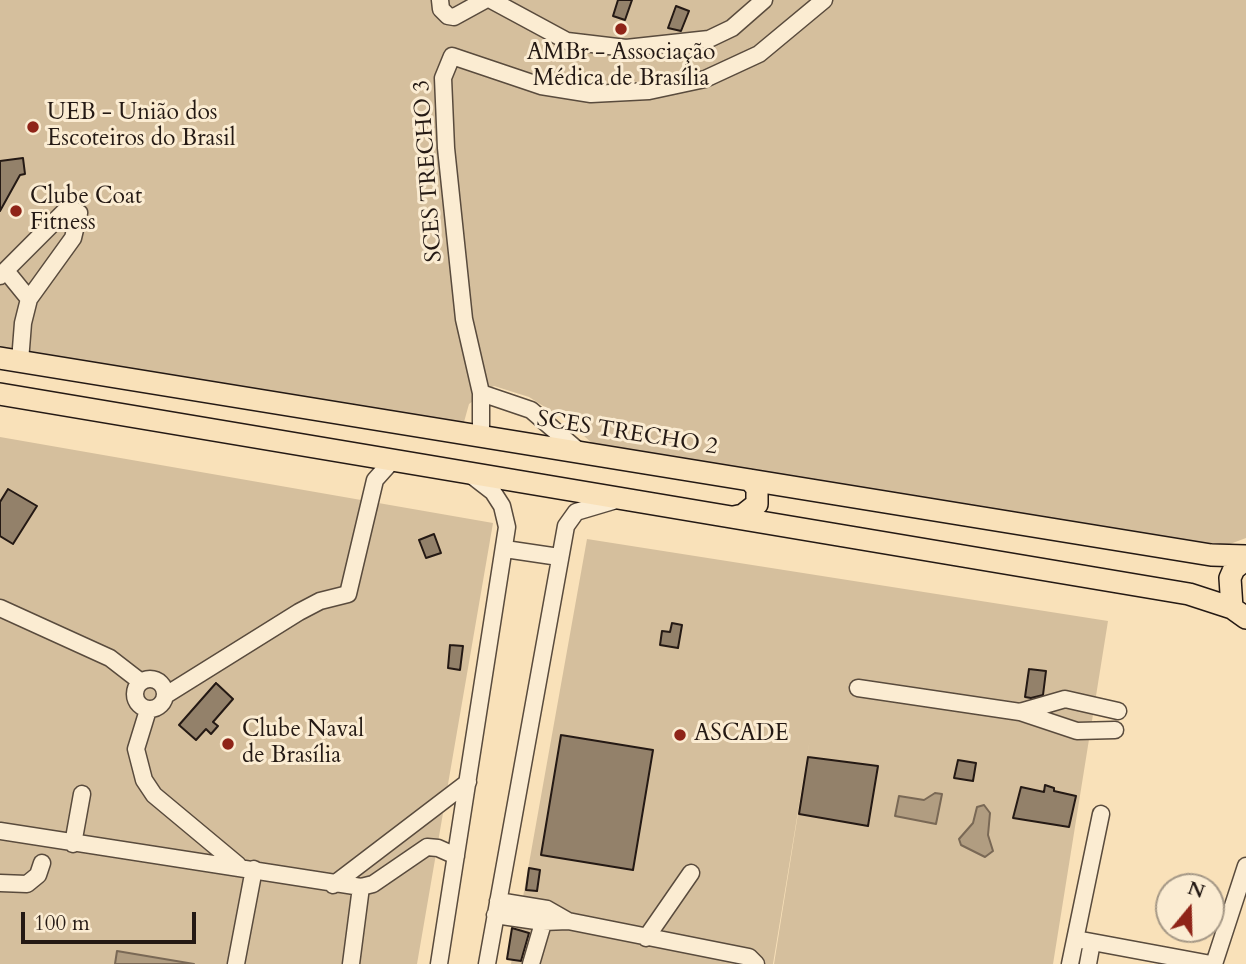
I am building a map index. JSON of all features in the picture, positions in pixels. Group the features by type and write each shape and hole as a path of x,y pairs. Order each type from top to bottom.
{"main road":[{"name":"SCES TRECHO 2","path":"10,359 1211,555 1246,557"},
{"path":"105,375 94,381 23,370 7,395 1189,593 1239,613"},
{"path":"734,517 743,515 757,504 757,488 750,480"},
{"path":"1239,613 1230,578 1234,569 1246,557"}],"street":[{"path":"440,0 441,9 448,16 454,17 485,0"},
{"path":"491,0 567,41 626,47 709,39 732,28 764,0"},
{"name":"SCES TRECHO 3","path":"481,436 481,393 464,319 447,158 443,78 452,56 541,86 591,94 649,91 705,79 759,54 824,0"},
{"path":"10,359 29,299 73,238 79,221 79,213 75,208 69,207 61,214 3,274 29,299"},
{"path":"481,393 531,410 581,453"},
{"path":"368,456 375,480"},
{"path":"141,682 135,694 141,707 148,710 160,706 166,695 299,612 320,601 348,594 375,480 392,461"},
{"path":"439,964 507,527 502,506 493,492 468,473"},
{"path":"487,964 566,526 576,512 586,506 624,499"},
{"path":"505,549 559,558"},
{"path":"0,608 110,658 141,682 155,680 160,683 166,695"},
{"path":"858,688 1020,712 1077,731 1115,730"},
{"path":"1020,712 1065,699 1118,711"},
{"path":"148,710 136,749 144,780 154,795 211,844 247,867"},
{"path":"333,885 468,782"},
{"path":"73,844 82,794"},
{"path":"427,814 428,847"},
{"path":"1088,964 1084,941 1101,814"},
{"path":"0,831 73,844 247,867 333,885 361,887 428,847 438,848 456,856"},
{"path":"202,861 211,844"},
{"path":"376,854 391,871"},
{"path":"0,883 27,884 38,875 41,863"},
{"path":"1084,941 1212,964 1246,866"},
{"path":"236,964 247,867"},
{"path":"646,938 691,873"},
{"path":"351,964 361,887"},
{"path":"496,908 749,957 756,964"},
{"path":"531,964 545,916"},
{"path":"1070,964 1084,941"}],"shaded area":[{"path":"0,0 1246,0 1246,538 1222,547 595,446 570,423 529,397 494,386 469,404 464,422 0,348"},
{"name":"Clube Naval de Brasília","path":"0,437 493,523 417,964 0,964"},
{"path":"587,539 1108,621 1053,964 774,964 810,738 773,964 511,964"},
{"path":"935,793 942,794 936,824 895,816 899,796 924,800"},
{"path":"984,805 990,813 988,835 993,851 985,857 961,845 959,839 973,823 977,807"},
{"path":"117,951 194,964 115,964"}],"building":[{"path":"618,0 632,0 625,20 613,16"},
{"path":"676,6 689,11 681,31 668,28"},
{"path":"23,158 25,174 20,175 0,211 0,161"},
{"path":"8,489 37,506 13,544 0,536 0,502"},
{"path":"434,534 441,553 426,558 419,540"},
{"path":"672,623 682,625 678,648 660,645 662,631 670,632"},
{"path":"450,645 463,646 460,670 448,668"},
{"path":"1029,669 1046,671 1043,695 1025,697"},
{"path":"216,683 233,699 213,722 218,726 211,734 206,729 196,740 179,725"},
{"path":"561,735 653,750 633,870 541,855"},
{"path":"808,757 878,766 868,826 799,814"},
{"path":"958,760 976,763 973,781 954,778"},
{"path":"1045,785 1054,788 1054,791 1076,796 1069,827 1013,818 1021,787 1044,792"},
{"path":"529,868 540,870 537,891 526,890"},
{"path":"512,928 529,933 521,961 507,959"}],"place":[{"name":"AMBr - Associação Médica de Brasília","path":"621,29"},
{"name":"UEB - União dos Escoteiros do Brasil","path":"33,127"},
{"name":"Clube Coat Fitness","path":"16,211"},
{"name":"ASCADE","path":"680,735"},
{"name":"Clube Naval de Brasília","path":"228,744"}]}
